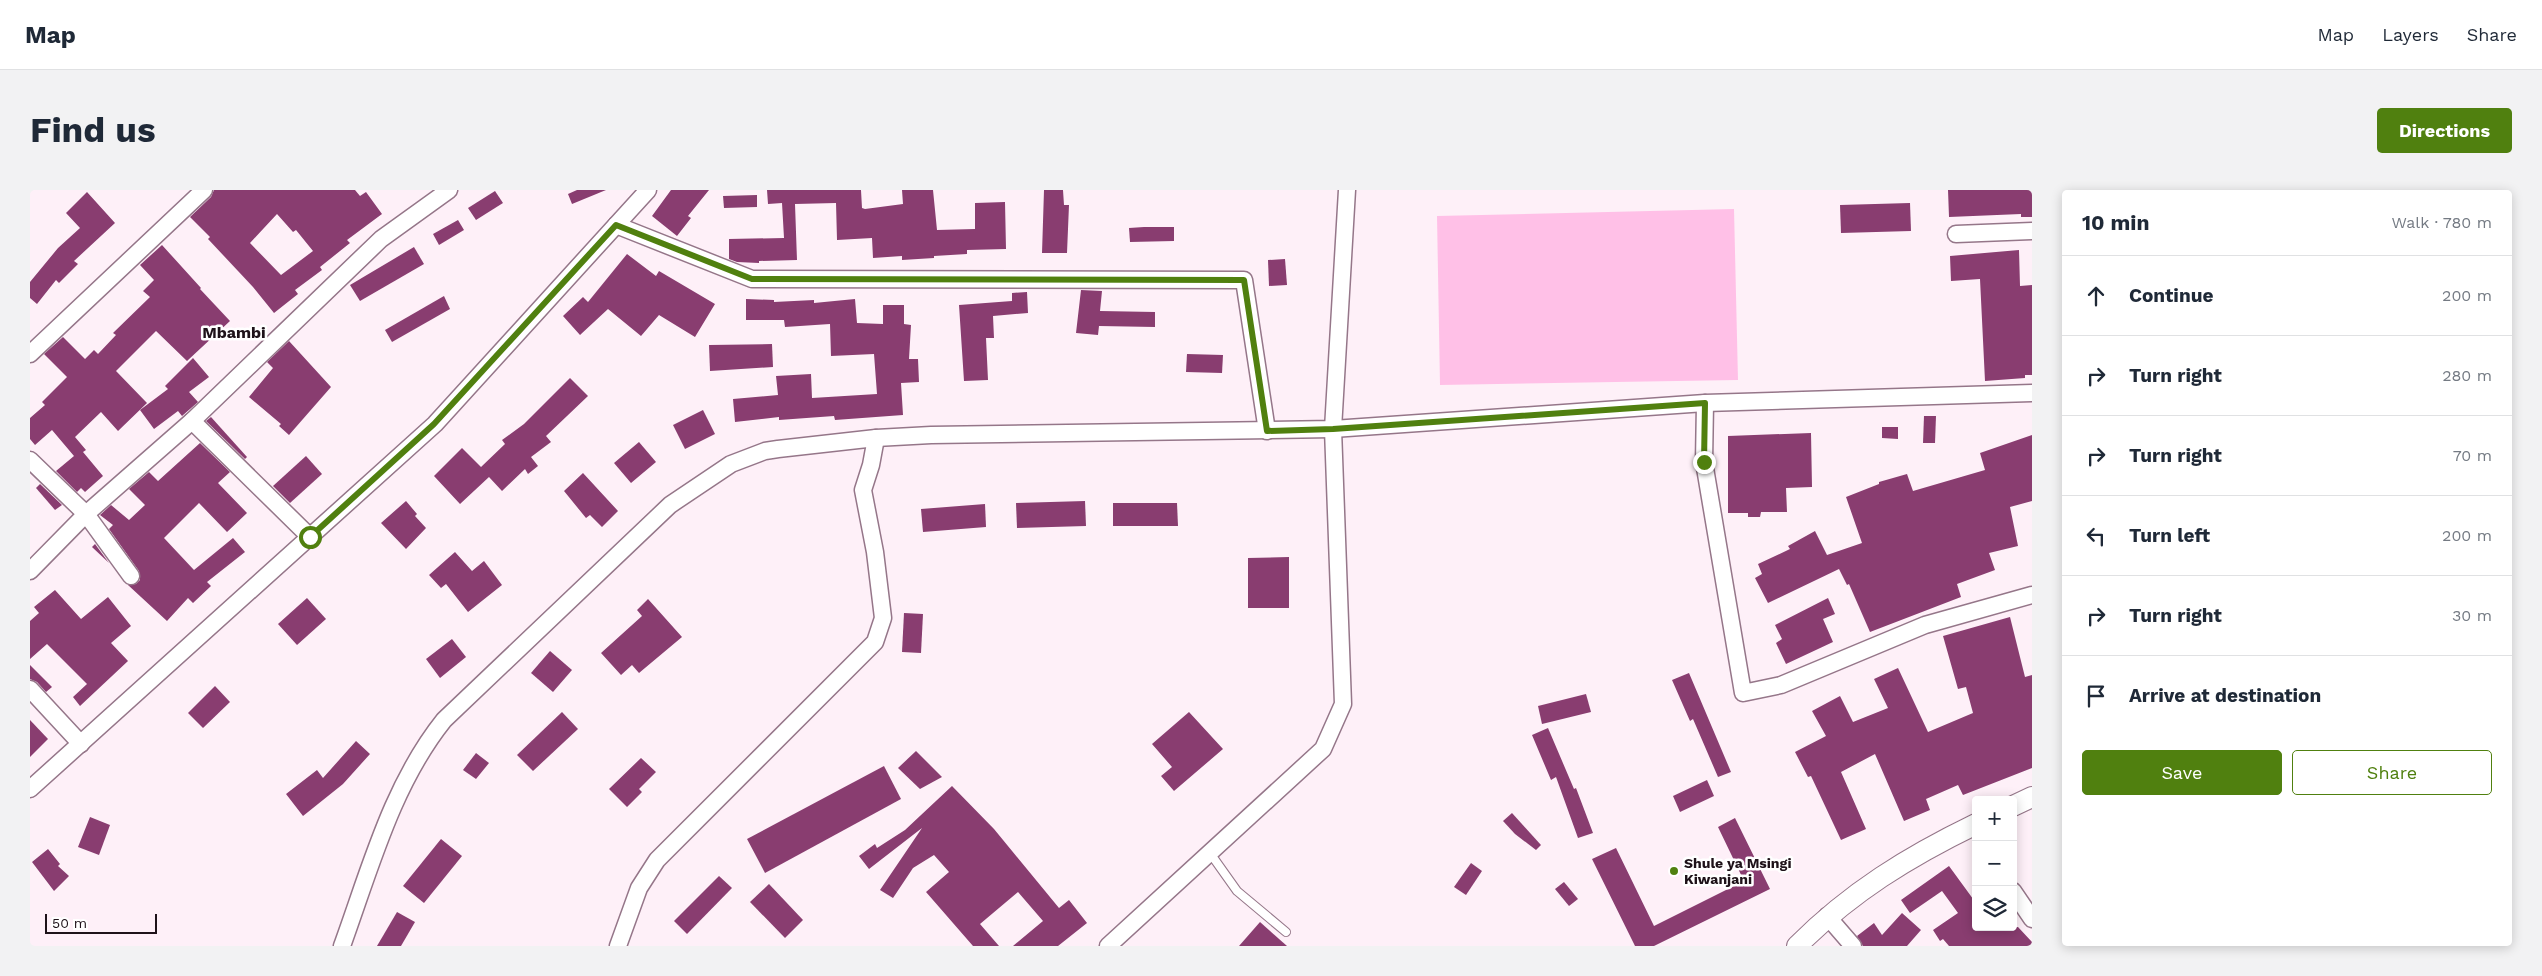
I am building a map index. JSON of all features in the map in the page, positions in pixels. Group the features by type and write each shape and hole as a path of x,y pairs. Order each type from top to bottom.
{"street":[{"path":"30,354 204,190"},
{"path":"30,571 86,514 192,421 382,239 449,190"},
{"path":"30,789 434,424 648,190"},
{"path":"1112,945 1323,749 1343,704 1333,429 1347,190"},
{"path":"616,225 752,279 1244,280 1267,431"},
{"path":"1956,234 2032,231"},
{"path":"342,946 392,808 400,791 444,720 670,505 723,469 765,451 876,438 1333,429 1705,403 2032,393"},
{"path":"1705,403 1704,462 1743,693 1781,685 1924,625 2032,595"},
{"path":"192,421 310,537"},
{"path":"618,946 639,888 657,860 875,642 879,635 883,618 875,552 863,490 871,466 876,438"},
{"path":"30,460 86,514 131,576"},
{"path":"30,689 81,744"},
{"path":"2017,804 2032,796"},
{"path":"1797,946 1827,916 1894,867 1972,830"},
{"path":"2017,897 2032,919"},
{"path":"1827,916 1853,946"}],"lane":[{"path":"1210,853 1237,891 1286,932"}],"shaded area":[{"path":"1734,209 1738,380 1440,385 1437,216"}],"building":[{"path":"214,190 355,190 360,196 366,192 382,214 347,240 350,243 320,267 322,270 295,290 298,294 274,313 253,287 208,239 210,237 190,217 211,197","holes":["277,214 293,232 296,230 313,251 281,275 250,243"]},
{"path":"577,190 606,190 572,204 568,194"},
{"path":"671,190 709,190 688,216 691,218 677,236 652,216"},
{"path":"767,190 861,190 862,208 865,209 903,204 902,190 933,190 937,230 975,229 975,203 1005,202 1006,249 967,250 967,254 934,256 934,258 902,260 902,256 873,258 872,238 837,240 836,203 795,204 797,260 759,261 759,263 737,262 729,259 729,239 784,238 782,203 768,204"},
{"path":"1044,190 1063,190 1064,205 1069,205 1067,253 1042,253"},
{"path":"1948,190 2032,190 2032,217 2021,217 2021,214 1949,217"},
{"path":"495,191 503,203 476,220 468,208"},
{"path":"87,192 115,223 74,261 78,264 59,283 56,280 37,304 30,298 30,282 58,248 80,228 66,213"},
{"path":"757,195 757,207 724,208 723,196"},
{"path":"1910,203 1911,231 1841,233 1840,205"},
{"path":"458,220 464,230 439,245 433,234"},
{"path":"1174,227 1174,241 1130,242 1129,228"},
{"path":"162,245 230,321 187,361 156,331 116,371 147,403 118,431 101,412 75,437 86,450 83,452 103,476 85,492 81,488 77,492 56,471 74,456 52,430 35,445 30,439 30,418 45,405 42,402 67,377 44,354 63,337 85,359 94,350 98,354 116,335 113,333 150,297 143,291 154,280 140,265"},
{"path":"414,247 424,264 360,301 350,285"},
{"path":"2019,250 2020,286 2032,285 2032,375 2025,375 2025,378 1985,381 1980,279 1951,281 1950,256"},
{"path":"627,254 656,276 659,271 715,304 695,337 659,315 641,336 608,309 580,335 563,316 583,297 588,302"},
{"path":"1285,259 1287,285 1269,286 1268,260"},
{"path":"1081,290 1102,291 1100,311 1155,312 1155,327 1099,326 1098,335 1076,333"},
{"path":"1027,292 1028,313 993,316 994,338 986,338 988,380 964,381 959,305 1012,301 1012,293"},
{"path":"444,296 450,309 392,342 385,330"},
{"path":"746,299 774,300 774,302 814,300 814,303 855,299 857,323 883,324 883,305 904,305 904,324 911,325 909,359 918,359 919,382 901,383 903,415 835,420 834,416 779,420 779,417 735,422 733,399 778,395 776,376 811,374 812,398 877,394 874,354 831,356 830,324 785,327 784,320 746,320"},
{"path":"289,341 331,387 289,435 279,426 281,424 249,397 273,368 267,362"},
{"path":"772,344 773,367 710,371 709,345"},
{"path":"1187,354 1223,355 1222,373 1186,372"},
{"path":"193,358 209,377 189,392 198,402 182,416 178,411 154,429 140,410 168,389 165,386"},
{"path":"570,378 588,396 546,436 551,442 531,457 538,466 528,474 525,469 502,491 489,477 460,504 434,476 462,448 481,467 505,444 502,440 524,424"},
{"path":"703,410 715,434 685,449 673,425"},
{"path":"1924,416 1936,416 1935,443 1923,443"},
{"path":"211,417 247,457 245,459 206,421"},
{"path":"1882,427 1898,427 1898,439 1882,438"},
{"path":"1811,433 1812,487 1786,488 1787,512 1761,512 1760,517 1748,517 1748,513 1728,513 1728,436"},
{"path":"2032,435 2032,501 2010,507 2018,546 1989,553 1995,570 1957,584 1961,597 1870,632 1849,584 1847,585 1839,569 1768,603 1755,578 1762,574 1758,564 1790,549 1788,546 1815,531 1827,555 1862,543 1846,497 1879,484 1879,482 1907,474 1913,491 1985,470 1980,453"},
{"path":"639,442 656,462 631,483 614,463"},
{"path":"200,443 230,472 218,483 247,513 227,532 199,503 164,538 194,570 233,538 245,552 207,582 211,586 193,603 188,598 167,621 128,585 136,584 140,580 139,571 109,529 113,525 100,515 111,505 129,520 145,505 129,489 149,472 158,481"},
{"path":"306,456 322,474 290,503 273,486"},
{"path":"583,473 618,511 602,527 590,515 586,518 564,491"},
{"path":"40,484 62,505 55,510 36,488"},
{"path":"406,501 417,514 415,516 426,528 406,549 381,523"},
{"path":"1085,501 1086,526 1017,528 1016,503"},
{"path":"1113,503 1177,503 1178,526 1113,526"},
{"path":"985,504 986,527 923,532 921,509"},
{"path":"95,544 109,563 92,547"},
{"path":"455,552 472,571 484,561 502,585 468,612 446,584 441,588 429,575"},
{"path":"1289,557 1289,608 1248,608 1248,558"},
{"path":"55,590 81,619 108,597 131,626 111,643 128,661 80,706 73,697 87,684 47,644 30,659 30,621 39,613 34,607"},
{"path":"307,598 326,619 297,645 278,624"},
{"path":"1828,598 1835,614 1823,619 1833,642 1786,664 1776,643 1782,639 1775,625"},
{"path":"648,599 682,637 639,673 632,665 621,675 601,653 642,616 637,610"},
{"path":"904,613 923,614 921,653 902,652"},
{"path":"2010,617 2025,677 2032,675 2032,768 1963,795 1958,785 1926,799 1930,810 1904,821 1875,754 1841,772 1866,829 1841,840 1811,776 1808,777 1795,752 1826,736 1812,711 1840,696 1853,722 1888,708 1874,679 1898,668 1928,732 1973,713 1966,687 1958,689 1943,636"},
{"path":"452,639 466,657 440,678 426,659"},
{"path":"550,651 572,670 553,692 531,673"},
{"path":"30,665 52,687 46,692 37,682 30,679"},
{"path":"1689,673 1731,772 1718,777 1693,719 1690,721 1672,680"},
{"path":"215,686 230,702 203,728 188,713"},
{"path":"1586,694 1591,712 1542,724 1538,706"},
{"path":"562,712 578,729 533,771 517,755"},
{"path":"1189,712 1223,749 1174,791 1161,776 1172,767 1152,744"},
{"path":"30,720 48,739 30,757"},
{"path":"1548,728 1574,789 1576,788 1593,833 1578,838 1556,777 1551,780 1532,735"},
{"path":"356,741 370,754 343,784 303,816 286,794 317,770 323,778"},
{"path":"916,751 942,777 920,789 898,768"},
{"path":"476,753 489,763 476,779 463,770"},
{"path":"641,758 656,772 639,789 642,792 627,807 609,789"},
{"path":"884,766 901,799 765,873 747,839"},
{"path":"1707,780 1714,796 1680,812 1673,796"},
{"path":"952,786 994,829 1059,908 1069,900 1087,923 1058,946 1013,946 1043,921 1018,892 980,924 999,946 973,946 926,892 949,872 934,855 913,868 893,898 880,890 922,828 869,869 859,856 875,844 877,848 905,830"},
{"path":"1512,813 1541,845 1536,850 1515,834 1503,821"},
{"path":"90,817 110,825 99,855 78,847"},
{"path":"1735,818 1770,889 1654,946 1635,946 1592,859 1616,848 1654,926 1744,881 1718,827"},
{"path":"441,839 462,856 424,903 403,886"},
{"path":"48,849 60,864 58,866 69,876 54,891 32,862"},
{"path":"1471,863 1482,871 1466,895 1454,887"},
{"path":"1949,866 1972,898 1972,931 2017,931 2018,927 2032,942 2032,946 1949,946 1943,939 1940,941 1933,930 1958,913 1942,891 1910,913 1901,900"},
{"path":"719,876 732,888 687,934 674,921"},
{"path":"1564,882 1578,899 1569,906 1555,889"},
{"path":"769,884 803,920 785,938 750,902"},
{"path":"397,912 415,922 401,946 377,946"},
{"path":"1902,913 1921,930 1907,946 1863,946 1857,936 1874,923 1882,935"},
{"path":"1260,922 1287,946 1239,946"}],"place":[{"name":"Shule ya Msingi Kiwanjani","path":"1674,871"}],"district":[{"name":"Mbambi","path":"234,332"}],"route":[{"path":"310,537 434,424 616,225 752,279 1244,280 1267,431 1333,429 1705,403 1704,462"}]}
